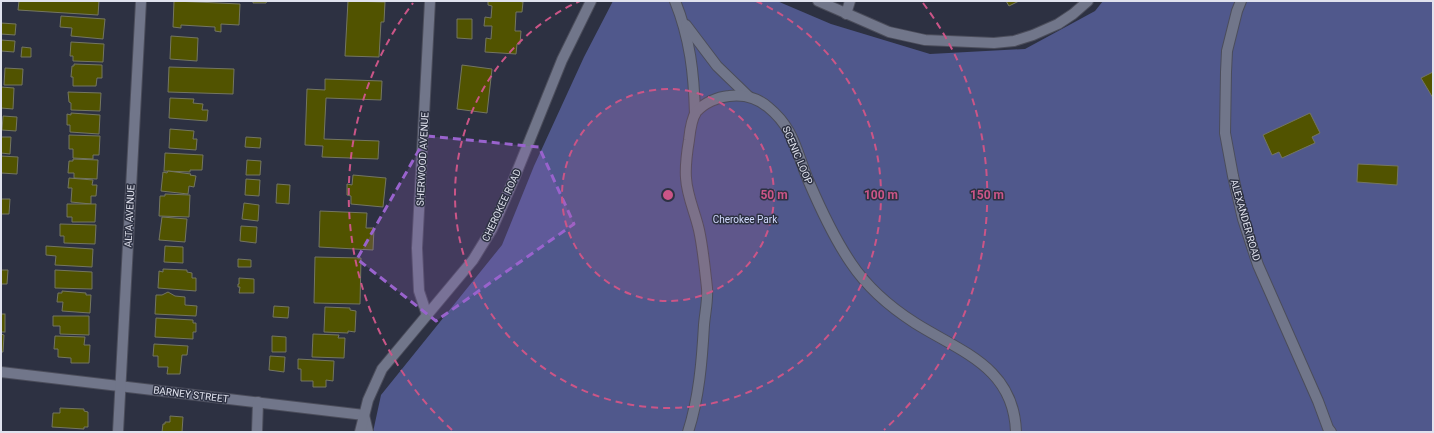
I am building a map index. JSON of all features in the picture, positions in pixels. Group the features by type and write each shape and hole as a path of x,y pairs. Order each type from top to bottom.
{"street":[{"name":"ALTA AVENUE","path":"118,432 141,1"},
{"name":"SHERWOOD AVENUE","path":"427,315 419,291 417,248 430,1"},
{"name":"CHEROKEE ROAD","path":"360,432 368,400 382,369 472,260 492,229 562,60 592,1"},
{"path":"675,1 682,20 693,70 695,114 691,127 686,177 688,195 699,231 707,290 698,392 688,432"},
{"path":"818,1 889,32 925,40 994,43 1033,35 1052,27 1073,14 1088,1"},
{"path":"846,14 850,1"},
{"name":"ALEXANDER ROAD","path":"1241,1 1227,51 1225,133 1232,176 1258,264 1318,401 1328,431"},
{"path":"682,20 713,60 748,96"},
{"name":"SCENIC LOOP","path":"695,114 704,105 724,96 748,96 764,104 779,116 786,125 794,142 808,180 830,227 842,249 858,272 874,291 903,314 966,352 994,374 1002,385 1011,403 1016,432"},
{"name":"BARNEY STREET","path":"1,372 364,414"},
{"path":"257,432 258,402"},
{"path":"364,414 368,432"}],"highlighted area":[{"path":"427,136 539,147 574,224 436,321 357,259"}],"green space":[{"name":"Cherokee Park","path":"613,1 777,1 831,24 930,54 1025,49 1095,11 1103,1 1433,1 1433,432 373,432 381,395 502,245 534,166 584,57"}],"building":[{"path":"19,1 99,1 98,15 18,10"},
{"path":"174,1 240,4 239,25 221,24 221,32 215,31 215,27 181,25 181,28 173,27"},
{"path":"253,1 267,1 266,3 253,3"},
{"path":"348,1 385,2 384,22 381,22 379,57 345,56"},
{"path":"488,1 523,2 522,12 516,12 515,31 521,31 520,44 517,44 516,54 485,52 486,38 491,39 492,26 484,26 485,17 491,18 492,6 488,5"},
{"path":"1006,1 1019,1 1009,6"},
{"path":"61,16 105,19 103,39 71,36 72,28 60,27"},
{"path":"457,19 472,19 472,39 457,38"},
{"path":"1,23 16,24 15,35 1,34"},
{"path":"171,36 198,38 197,61 170,59"},
{"path":"1,40 15,41 14,52 1,51"},
{"path":"71,42 104,44 103,62 73,61 73,56 70,56"},
{"path":"22,47 31,48 31,57 21,57"},
{"path":"74,64 102,65 102,78 97,78 96,86 73,86 73,77 71,77 72,66 74,66"},
{"path":"462,65 492,69 487,113 457,109"},
{"path":"169,67 234,69 233,94 168,92"},
{"path":"5,68 23,69 22,85 4,85"},
{"path":"1433,72 1433,98 1421,78"},
{"path":"325,79 382,81 381,100 326,98 324,139 379,141 378,159 322,157 323,146 305,145 307,89 325,90"},
{"path":"1,87 14,88 13,109 1,108"},
{"path":"68,92 101,93 100,111 71,110"},
{"path":"170,98 194,99 193,103 203,104 202,110 208,110 207,121 169,118"},
{"path":"71,113 100,115 99,134 70,132 70,125 67,125 67,114 71,115"},
{"path":"1310,113 1320,133 1312,137 1315,143 1282,158 1279,152 1272,155 1263,135"},
{"path":"3,116 17,117 16,131 2,130"},
{"path":"170,129 194,131 193,139 197,139 196,150 169,148"},
{"path":"69,135 100,136 99,155 93,155 93,159 73,158 73,149 69,149"},
{"path":"1,137 11,137 10,154 1,153"},
{"path":"246,137 261,138 260,148 245,147"},
{"path":"165,153 203,155 202,170 190,170 190,172 164,171"},
{"path":"1,156 18,157 17,174 1,173"},
{"path":"73,159 98,160 97,179 74,178 74,173 68,173 69,161 73,161"},
{"path":"247,160 261,161 260,175 246,175"},
{"path":"1358,164 1398,166 1397,185 1357,182"},
{"path":"168,171 196,176 194,187 189,186 188,194 161,191 163,172 167,173"},
{"path":"353,175 386,178 383,207 351,204 351,196 347,195 347,184 352,185"},
{"path":"69,178 93,180 92,185 97,185 96,196 91,196 91,204 71,202 72,188 68,188"},
{"path":"246,179 260,180 259,196 245,195"},
{"path":"277,184 290,185 289,204 276,203"},
{"path":"165,194 190,195 189,217 159,216 160,196 165,196"},
{"path":"1,199 10,199 9,214 1,214"},
{"path":"244,203 259,205 258,221 242,219"},
{"path":"67,204 96,204 95,222 72,222 72,217 67,217"},
{"path":"320,211 367,213 366,228 374,228 373,250 319,247"},
{"path":"162,217 187,219 185,242 159,240"},
{"path":"60,224 96,225 95,244 64,243 64,236 60,236"},
{"path":"241,226 257,227 256,243 240,241"},
{"path":"46,246 93,249 92,267 55,265 56,256 46,255"},
{"path":"165,246 183,247 183,263 164,262"},
{"path":"315,257 361,258 360,304 314,303"},
{"path":"238,259 251,260 251,267 238,267"},
{"path":"163,269 187,270 187,272 192,273 192,278 196,278 196,291 158,288 159,271 163,272"},
{"path":"1,270 8,270 7,284 1,284"},
{"path":"55,270 92,272 92,289 55,288"},
{"path":"239,278 254,279 254,293 239,293"},
{"path":"62,291 86,293 86,295 91,295 90,313 62,311 63,302 57,302 58,293 62,293"},
{"path":"168,292 175,296 185,297 185,305 197,306 196,316 155,314 156,295 162,295"},
{"path":"274,306 289,307 288,318 273,317"},
{"path":"325,307 350,308 350,310 356,311 355,332 324,332"},
{"path":"1,314 5,314 5,332 1,332"},
{"path":"53,316 89,316 89,335 60,334 60,326 53,326"},
{"path":"156,318 193,320 193,323 196,323 196,332 193,332 193,339 155,337"},
{"path":"1,334 4,335 3,352 1,352"},
{"path":"313,334 339,335 338,338 345,338 344,358 312,357"},
{"path":"55,336 85,337 84,345 90,345 89,363 71,363 71,358 58,357 58,349 54,349"},
{"path":"272,336 286,337 286,352 272,352"},
{"path":"154,344 188,346 187,355 182,355 180,374 167,374 168,367 158,367 158,356 153,356"},
{"path":"270,356 285,357 284,372 269,370"},
{"path":"298,359 334,361 333,381 326,380 326,387 313,387 313,381 301,381 301,369 298,369"},
{"path":"60,408 84,409 84,411 88,412 88,427 84,427 84,429 52,427 53,413 60,413"},
{"path":"170,416 183,417 182,432 162,432 163,424 165,424 165,422 170,422"}]}
